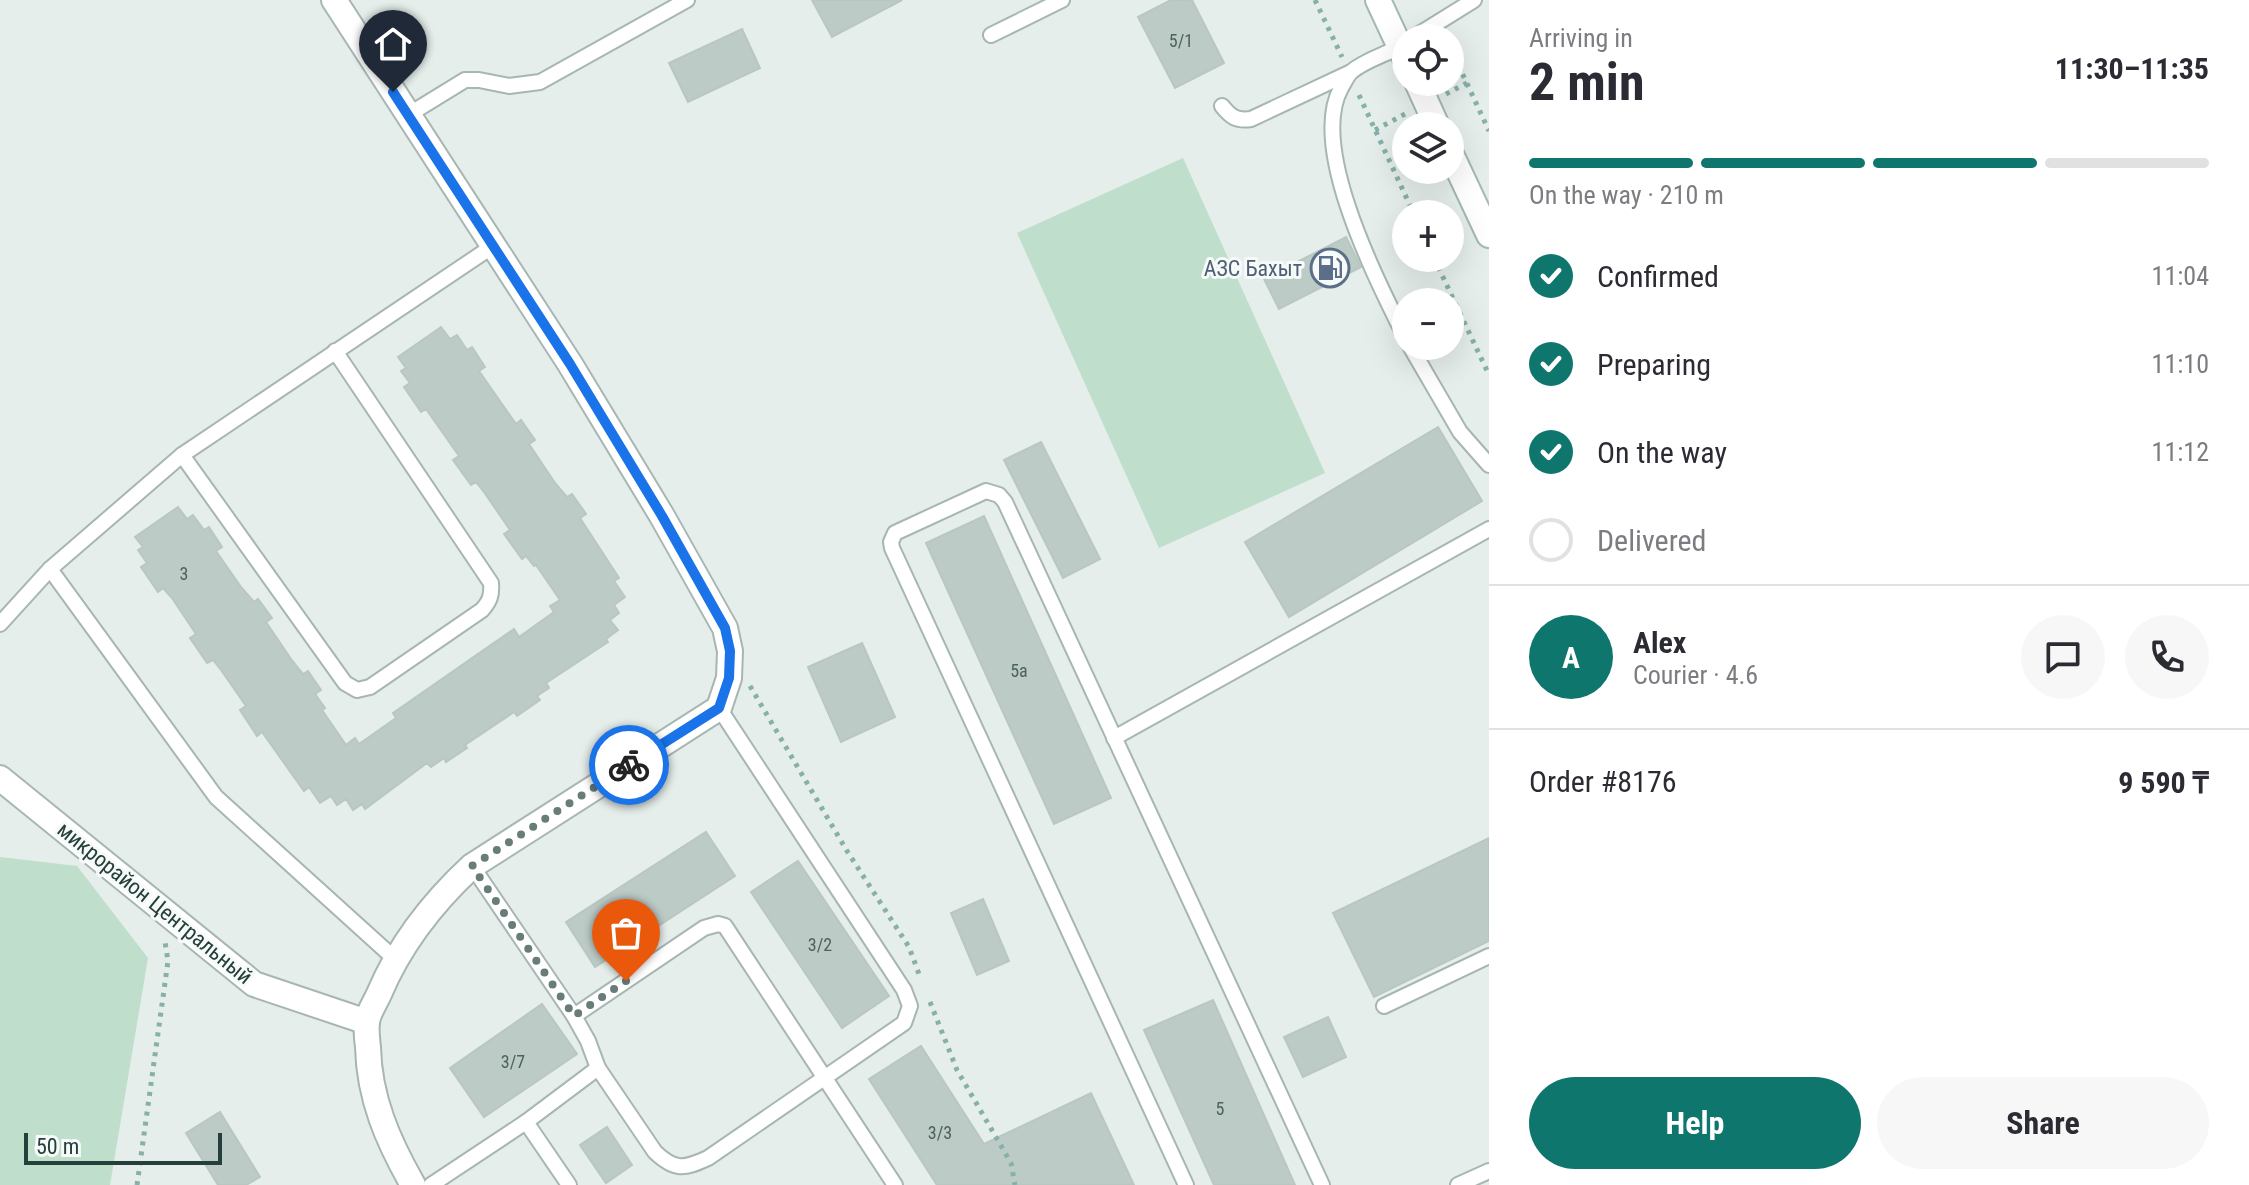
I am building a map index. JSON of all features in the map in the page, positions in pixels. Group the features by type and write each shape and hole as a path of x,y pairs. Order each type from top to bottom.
{"street":[{"path":"334,0 624,452 725,628 730,651 729,678 719,708 472,866 444,892 395,959 367,1022 368,1066 376,1107 395,1153 413,1185"},
{"path":"1378,0 1392,24"},
{"path":"1464,182 1489,235"},
{"name":"микрорайон Центральный","path":"0,778 254,984 367,1022"}],"lane":[{"path":"408,115 465,80 509,86 540,82 687,0"},
{"path":"991,35 1062,0"},
{"path":"1439,24 1474,0"},
{"path":"1222,106 1230,116 1239,120 1251,119 1392,54"},
{"path":"1350,73 1338,94 1332,116 1331,139 1353,220 1392,310"},
{"path":"0,624 50,569 182,455 493,246"},
{"path":"182,455 345,683 357,690 370,687 482,610 489,603 491,583 335,351"},
{"path":"1418,360 1460,432 1489,465"},
{"path":"1186,1185 892,548 895,533 986,491 999,495 1005,502 1322,1185"},
{"path":"1114,738 1489,529"},
{"path":"50,569 216,797 395,959"},
{"path":"472,866 574,1016 598,1068 655,1152 666,1163 679,1168 708,1158 904,1023 910,1006 908,998 719,708"},
{"path":"574,1016 704,928 718,924 730,932 895,1185"},
{"path":"1384,1006 1489,956"},
{"path":"431,1185 526,1122 598,1068"},
{"path":"526,1122 569,1185"},
{"path":"1458,1185 1489,1171"},
{"path":"1486,1185 1489,1179"}],"path":[{"path":"1315,0 1408,200"},
{"path":"1464,77 1489,131"},
{"path":"1441,272 1489,375"},
{"path":"137,1185 168,961 160,910"}],"green space":[{"path":"1183,158 1325,473 1159,548 1017,233"},
{"path":"0,857 77,866 148,958 110,1185 0,1185"}],"building":[{"path":"812,0 902,0 832,37"},
{"path":"1171,0 1192,0 1224,63 1175,88 1138,17"},
{"path":"742,29 760,68 688,102 669,63"},
{"path":"1346,237 1361,267 1279,309 1264,279"},
{"path":"441,327 450,339 457,335 467,350 472,347 485,367 479,371 516,424 521,420 535,440 529,444 555,483 567,497 572,494 586,514 580,518 619,578 614,581 625,597 614,605 619,613 610,620 618,630 606,639 608,642 546,683 549,688 537,696 540,700 517,716 514,712 465,745 467,748 446,762 444,758 431,767 427,763 365,809 362,804 353,810 346,799 337,805 331,796 320,803 309,787 304,791 262,732 257,736 240,710 246,706 213,660 207,663 190,638 196,634 172,598 163,588 158,592 141,567 147,563 138,550 143,547 135,537 178,507 187,519 193,515 204,530 209,527 222,547 216,551 241,587 254,602 258,599 272,618 266,622 291,659 303,674 308,671 321,690 315,694 325,708 322,710 346,745 355,738 359,744 396,718 393,713 514,629 519,637 554,612 550,606 560,600 536,565 526,556 522,559 504,534 510,530 484,492 476,482 471,485 453,460 459,456 426,409 421,412 404,387 410,383 401,371 406,368 398,357"},
{"path":"1438,427 1482,501 1289,617 1245,542"},
{"path":"1041,442 1100,559 1063,578 1004,460"},
{"path":"984,516 1111,798 1054,824 926,543"},
{"path":"862,643 895,717 841,742 808,667"},
{"path":"706,832 735,876 595,967 566,922"},
{"path":"1489,838 1489,941 1374,997 1333,913"},
{"path":"798,861 889,996 842,1028 751,892"},
{"path":"983,899 1009,961 977,975 951,913"},
{"path":"1213,1000 1295,1185 1214,1185 1144,1030"},
{"path":"542,1004 577,1054 484,1117 450,1068"},
{"path":"1328,1017 1346,1057 1303,1077 1284,1037"},
{"path":"921,1046 984,1144 1091,1093 1134,1185 937,1185 869,1079"},
{"path":"220,1112 260,1177 246,1185 218,1185 186,1133"},
{"path":"607,1127 632,1165 606,1183 580,1145"}],"way so far":[{"path":"626,981 574,1016 472,866 629,765"}],"place":[{"name":"АЗС Бахыт","path":"1330,268"}],"route":[{"path":"393,92 570,364 725,628 730,651 729,678 719,708 629,765"}]}
